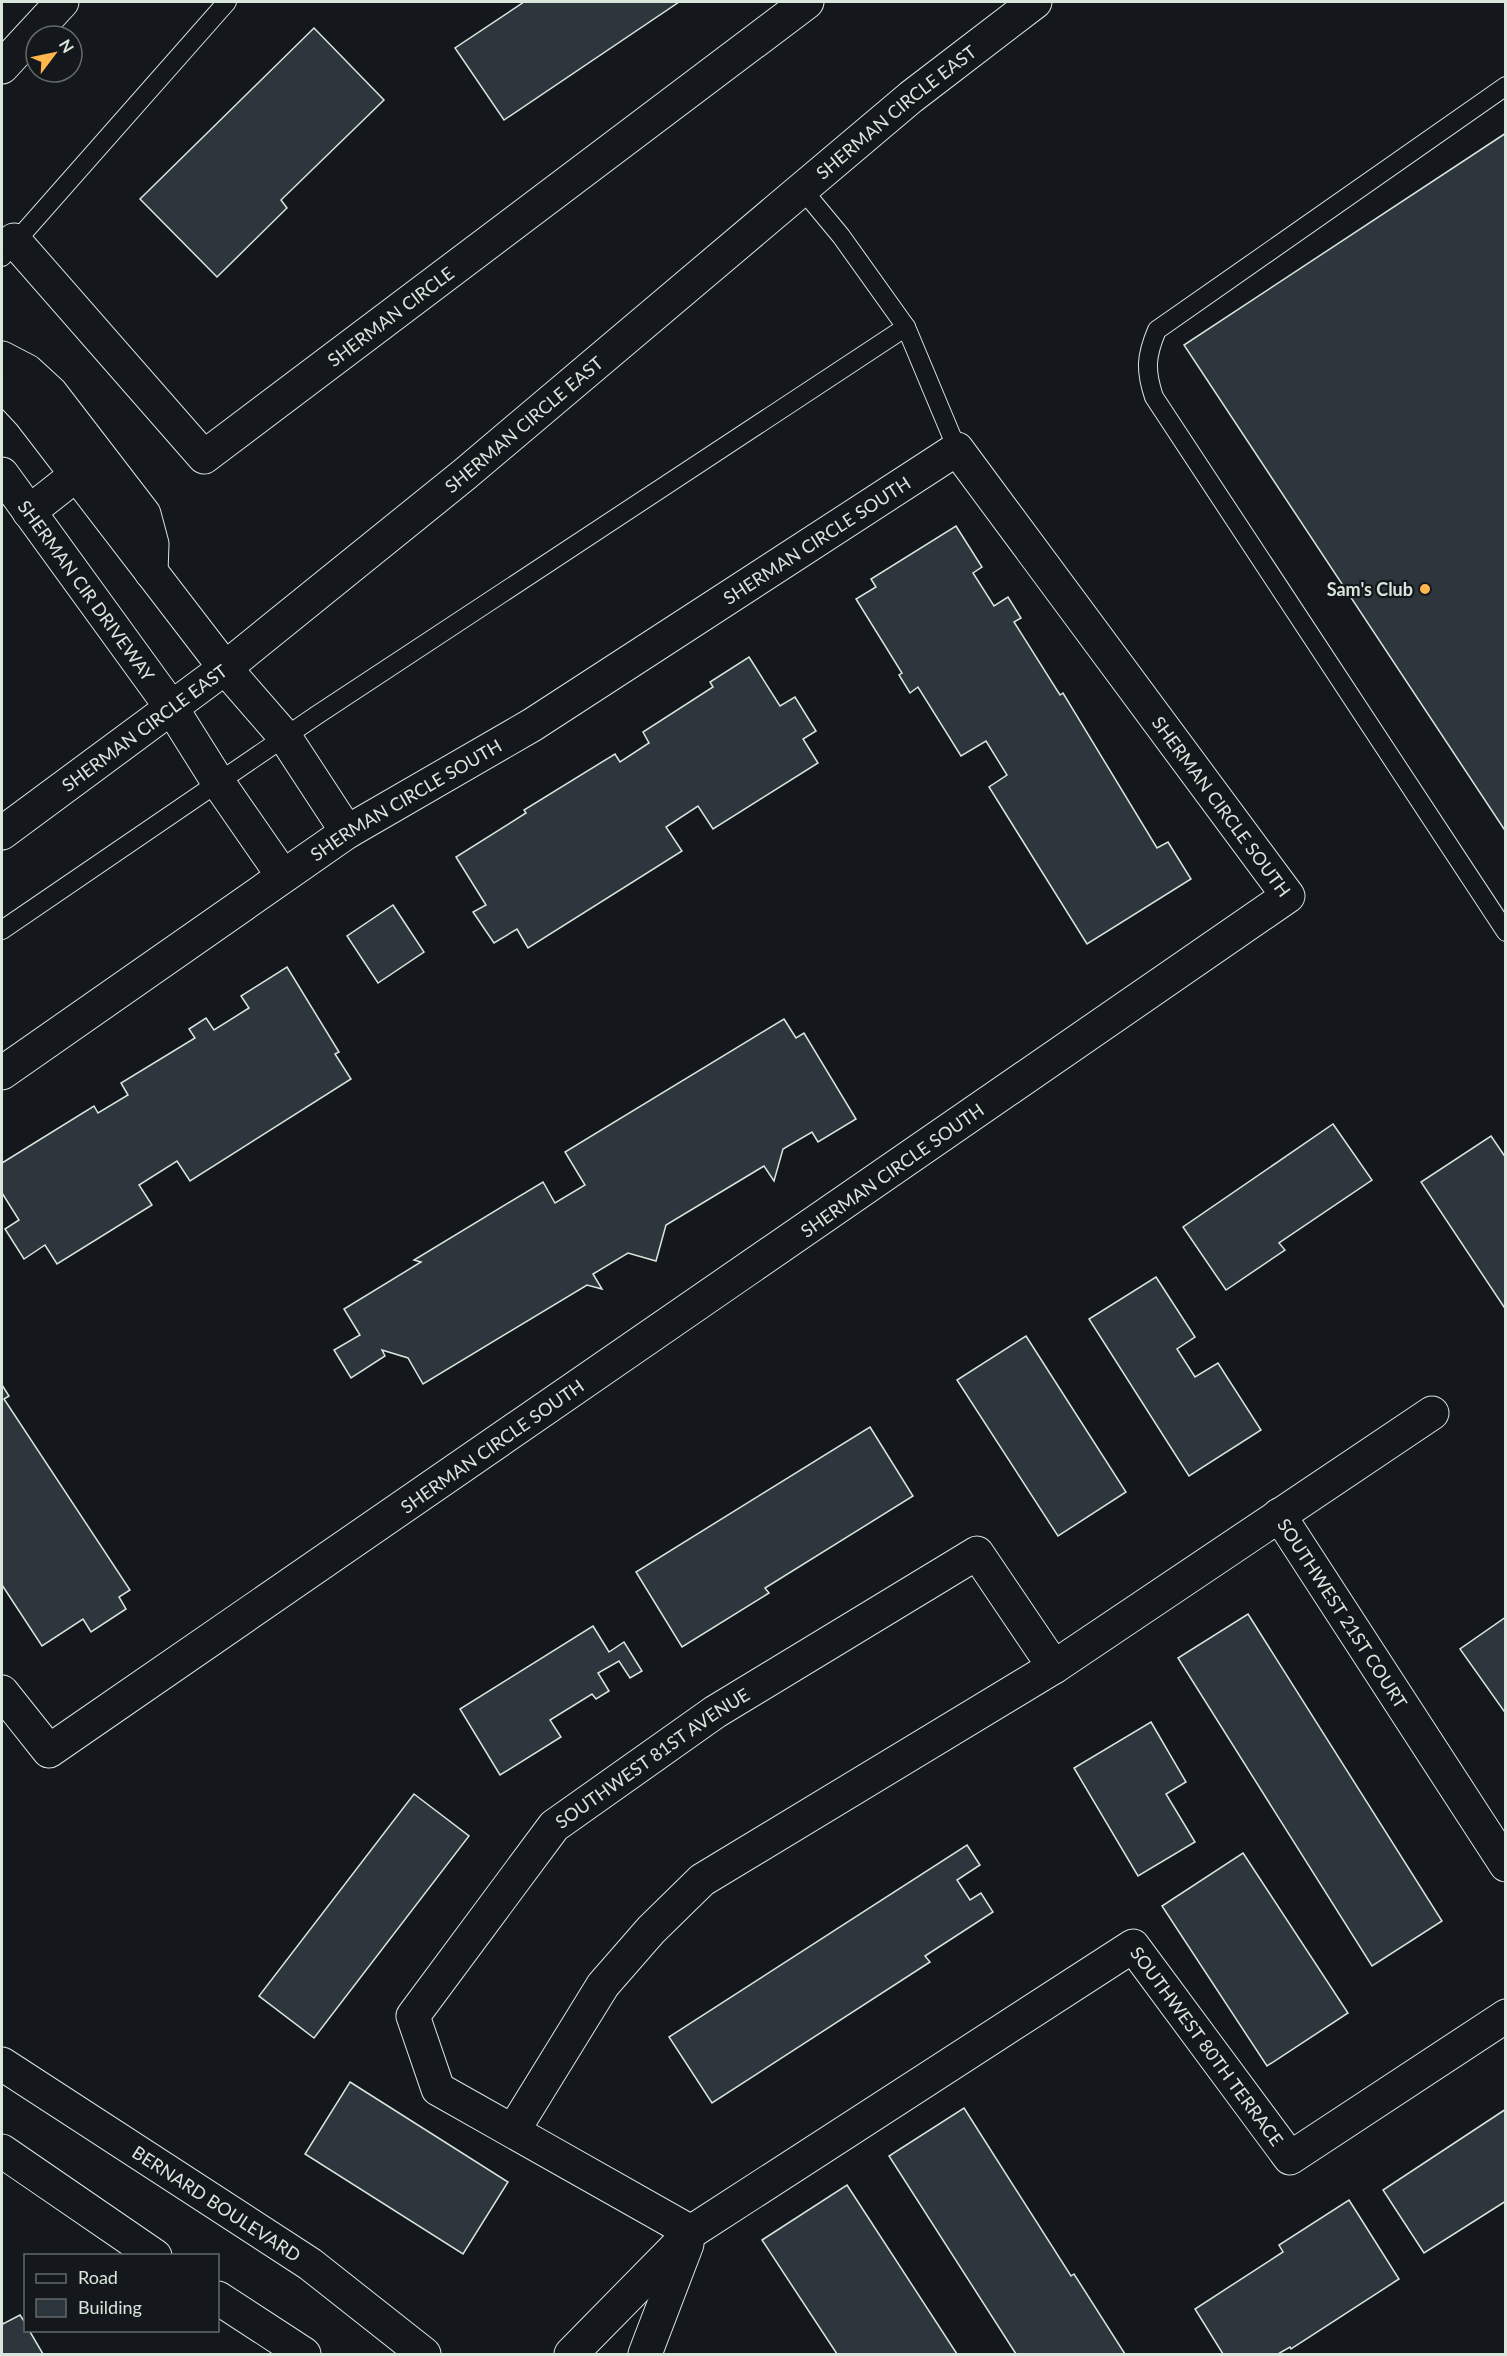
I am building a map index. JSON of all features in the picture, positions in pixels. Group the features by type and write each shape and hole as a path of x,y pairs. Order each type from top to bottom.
{"street":[{"path":"2,67 62,2"},
{"name":"SHERMAN CIRCLE","path":"8,249 204,457 807,2"},
{"name":"SHERMAN CIRCLE EAST","path":"2,833 225,668 465,474 911,97 1035,2"},
{"path":"2,358 27,371 51,393 144,514 152,544 151,572"},
{"path":"2,384 30,414 225,668 285,737 347,832"},
{"name":"SHERMAN CIRCLE SOUTH","path":"2,1073 347,832 532,725 957,449 1288,896 49,1751 2,1692"},
{"name":"SHERMAN CIR DRIVEWAY","path":"2,474 171,707 218,782 283,876"},
{"path":"30,512 76,475"},
{"name":"SOUTHWEST 21ST COURT","path":"1432,1413 1280,1515 1506,1865"},
{"path":"513,2131 603,1985 651,1930 702,1880 1054,1667 1280,1515"},
{"name":"SOUTHWEST 81ST AVENUE","path":"691,2232 438,2089 413,2016 554,1826 715,1712 977,1553 1054,1667"},
{"name":"SOUTHWEST 80TH TERRACE","path":"691,2232 1133,1946 1290,2158 1506,2016"},
{"name":"BERNARD BOULEVARD","path":"2,2064 310,2264 424,2355"},
{"path":"2,2151 152,2254"},
{"path":"571,2355 691,2232"},
{"path":"645,2355 691,2232"},
{"path":"219,2299 304,2355"}],"lane":[{"path":"8,249 227,2"},
{"path":"1506,86 1157,330 1148,351 1148,378 1154,397 1506,932"},
{"path":"802,189 841,236 906,327 957,449"},
{"path":"2,930 285,737 906,327"}],"building":[{"path":"524,2 679,2 504,120 455,48"},
{"path":"314,28 384,100 281,200 287,208 217,277 140,199"},
{"name":"Sam's Club","path":"1506,133 1506,832 1184,345"},
{"path":"956,526 982,567 973,573 994,606 1008,597 1021,618 1014,622 1060,695 1063,693 1157,848 1168,842 1191,879 1087,944 989,787 1007,775 986,741 961,756 918,687 910,693 899,675 902,673 856,599 876,587 871,579"},
{"path":"749,657 780,706 795,697 816,731 803,739 818,763 713,829 698,806 666,827 682,851 528,948 517,929 494,943 473,912 486,905 456,857 526,813 524,810 615,754 620,762 649,743 643,732 713,687 710,682"},
{"path":"393,905 424,952 378,983 347,936"},
{"path":"287,967 339,1052 335,1054 351,1079 190,1181 177,1161 139,1185 152,1205 57,1264 45,1245 24,1259 5,1229 19,1220 2,1193 2,1163 94,1106 98,1113 128,1095 121,1083 195,1038 189,1029 206,1018 214,1030 249,1008 241,996"},
{"path":"784,1019 796,1038 804,1033 856,1119 818,1142 812,1132 783,1149 774,1181 764,1166 666,1225 656,1261 628,1253 593,1274 602,1289 587,1285 423,1384 408,1358 382,1350 385,1356 351,1378 334,1350 360,1335 344,1309 421,1262 414,1260 543,1182 555,1203 585,1185 565,1152"},
{"path":"1333,1124 1372,1180 1279,1243 1285,1250 1226,1290 1183,1227"},
{"path":"1491,1136 1506,1158 1506,1310 1421,1182"},
{"path":"1156,1277 1195,1337 1177,1349 1195,1377 1218,1363 1261,1430 1189,1476 1089,1319"},
{"path":"1026,1336 1126,1492 1058,1536 957,1380"},
{"path":"2,1385 9,1396 4,1399 130,1590 119,1597 126,1609 91,1632 83,1619 42,1646 2,1585"},
{"path":"870,1427 913,1496 765,1588 769,1593 682,1647 636,1572"},
{"path":"1248,1614 1442,1921 1372,1966 1178,1658"},
{"path":"1506,1617 1506,1714 1460,1649"},
{"path":"593,1626 609,1652 624,1642 642,1671 630,1678 619,1661 598,1673 609,1691 596,1699 592,1694 550,1720 561,1737 500,1775 460,1709"},
{"path":"1151,1722 1186,1782 1166,1794 1195,1842 1138,1876 1074,1768"},
{"path":"414,1794 469,1836 314,2038 259,1996"},
{"path":"967,1845 980,1865 957,1880 970,1900 981,1893 993,1912 925,1956 930,1962 712,2103 669,2037"},
{"path":"1243,1853 1348,2013 1267,2066 1162,1906"},
{"path":"350,2082 508,2182 463,2254 305,2154"},
{"path":"964,2108 1071,2276 1074,2274 1125,2354 1016,2354 889,2156"},
{"path":"1506,2109 1506,2201 1424,2253 1383,2190"},
{"path":"847,2185 957,2354 837,2354 762,2240"},
{"path":"1349,2200 1399,2279 1291,2349 1290,2347 1278,2354 1223,2354 1195,2309 1283,2252 1279,2245"},
{"path":"20,2315 24,2321 24,2332 30,2332 43,2354 2,2354 2,2321 3,2324"}],"place":[{"name":"Sam's Club","path":"1425,589"}]}
